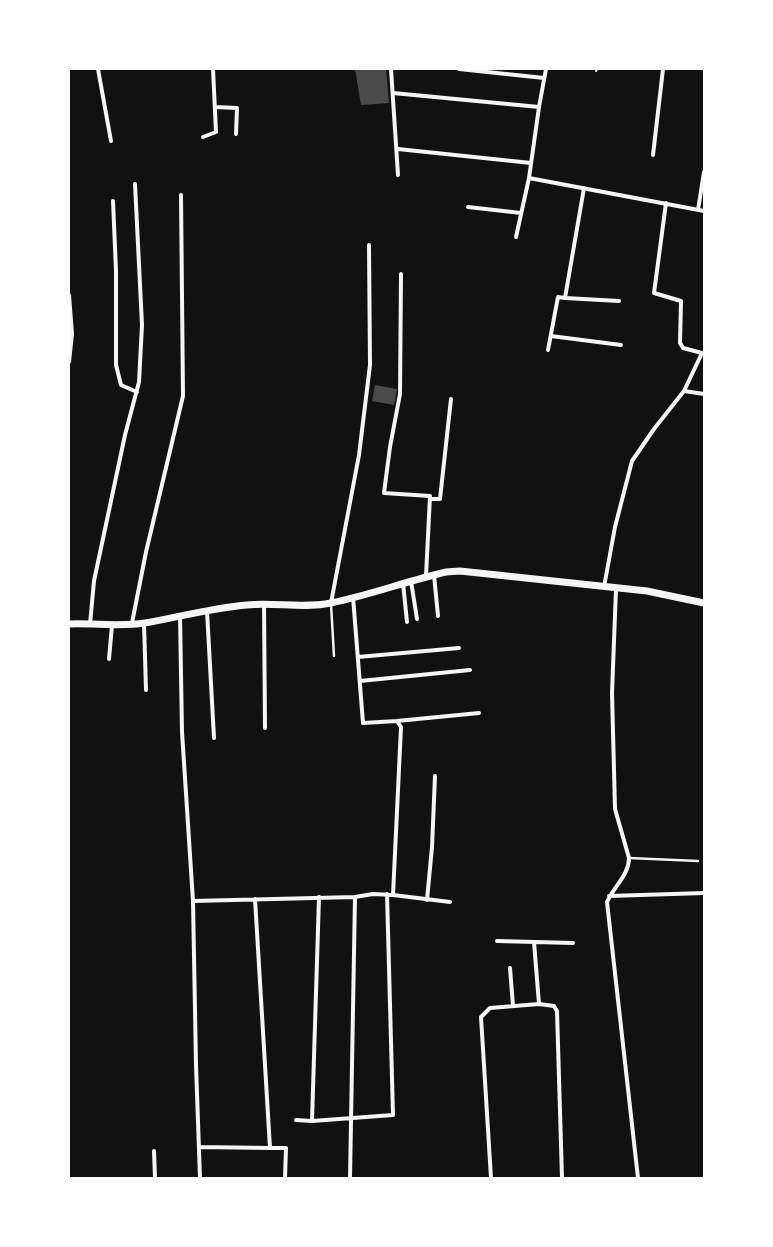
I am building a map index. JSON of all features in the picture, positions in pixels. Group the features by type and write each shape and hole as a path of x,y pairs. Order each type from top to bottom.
{"street":[{"path":"98,69 111,141"},
{"path":"203,137 216,132 213,69"},
{"path":"391,69 398,149 398,175"},
{"path":"459,69 544,78"},
{"path":"516,237 532,163 539,107 546,69"},
{"path":"653,155 663,69"},
{"path":"393,93 539,107"},
{"path":"215,107 237,108 236,134"},
{"path":"398,149 532,163"},
{"path":"698,210 704,172"},
{"path":"529,178 704,211"},
{"path":"90,624 94,581 125,435 139,382 142,325 135,184"},
{"path":"565,298 584,188"},
{"path":"132,623 146,552 183,396 181,195"},
{"path":"113,201 116,271 116,365 121,385 136,392"},
{"path":"604,587 615,526 632,461 654,429 684,391 702,353 683,348 680,343 682,301 654,293 666,203"},
{"path":"468,207 521,213"},
{"path":"331,603 359,455 370,365 369,245"},
{"path":"401,274 400,394 390,447 384,493 430,496 430,576 438,616"},
{"path":"69,295 72,334 69,362"},
{"path":"548,350 558,297 619,301"},
{"path":"551,336 621,345"},
{"path":"684,391 704,394"},
{"path":"430,499 440,499 451,399"},
{"path":"69,624 112,625 144,623 207,610 264,604 289,606 331,603 430,576 460,571 546,579 616,589 647,591 704,603"},
{"path":"411,581 417,619"},
{"path":"403,583 407,622"},
{"path":"616,589 612,693 615,809 629,858 628,870 609,896 607,902 638,1178"},
{"path":"353,597 363,723 479,713"},
{"path":"264,604 265,728"},
{"path":"207,610 214,738"},
{"path":"180,616 182,732 193,901 200,1178"},
{"path":"144,623 146,690"},
{"path":"109,659 112,625"},
{"path":"358,657 459,648"},
{"path":"360,681 470,670"},
{"path":"393,895 401,727 397,720"},
{"path":"427,900 432,847 435,776"},
{"path":"609,896 704,893"},
{"path":"193,901 356,897 372,894 387,894 450,902"},
{"path":"296,1120 312,1121 393,1115 387,894"},
{"path":"312,1121 319,897"},
{"path":"350,1178 350,1118 356,897"},
{"path":"255,899 270,1148"},
{"path":"497,941 573,943"},
{"path":"534,942 539,1004"},
{"path":"510,968 513,1006"},
{"path":"491,1178 481,1017 490,1008 539,1004 554,1006 557,1011 562,1178"},
{"path":"199,1147 286,1148 285,1178"},
{"path":"154,1151 155,1178"}],"lane":[{"path":"331,603 334,656"},
{"path":"629,858 698,861"}],"building":[{"path":"355,69 386,69 389,103 361,105"},
{"path":"375,385 397,389 394,405 372,401"}]}
